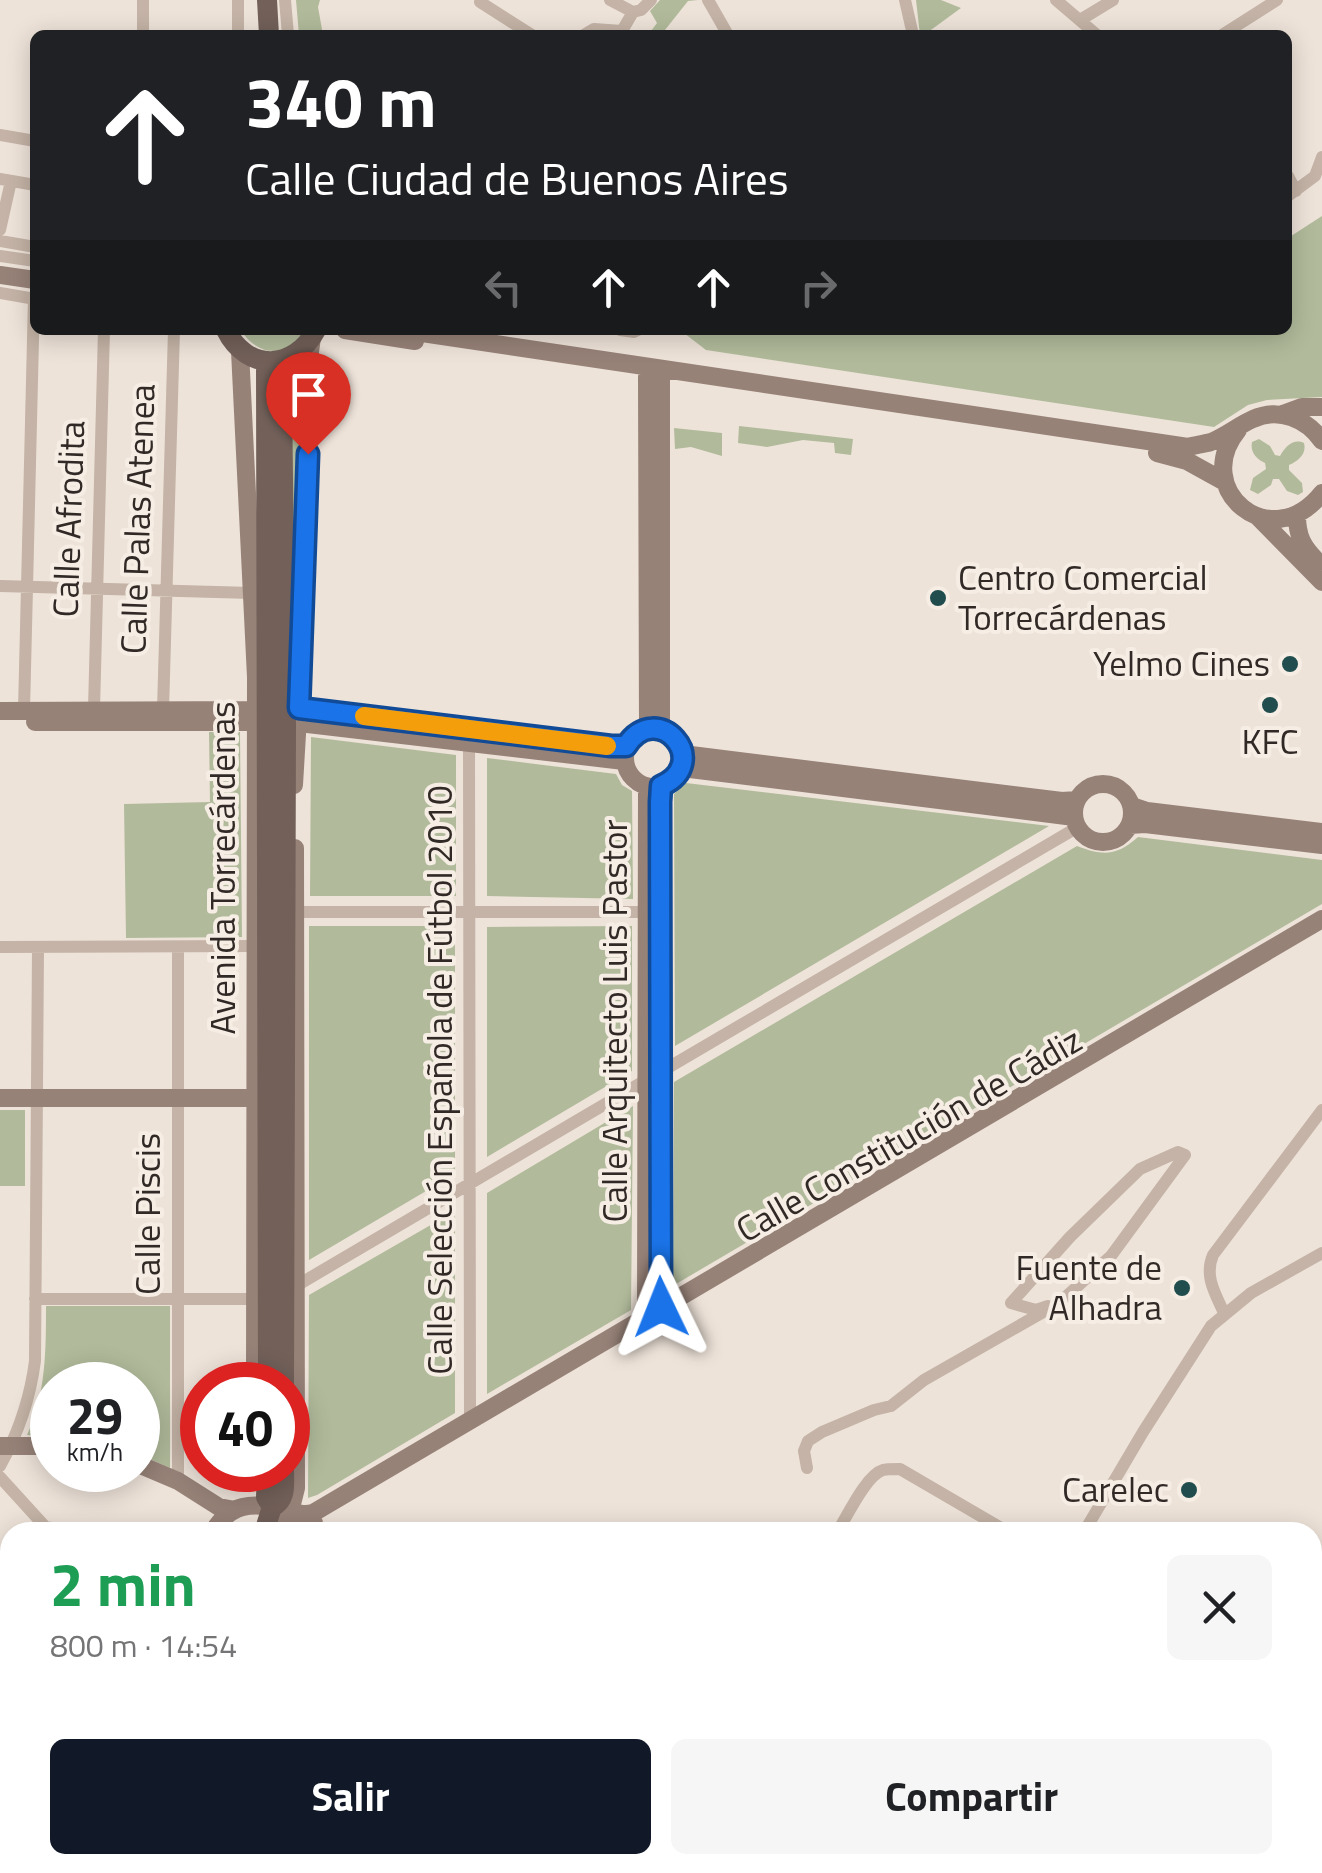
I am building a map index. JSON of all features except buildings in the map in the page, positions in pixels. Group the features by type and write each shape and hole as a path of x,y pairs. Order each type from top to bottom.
{"main road":[{"path":"254,0 255,30"},
{"path":"267,0 268,30"},
{"path":"229,335 240,351 275,360 300,352 313,335"},
{"name":"Avenida Torrecárdenas","path":"275,360 282,414 290,906 284,1362"},
{"name":"Avenida Torrecárdenas","path":"268,1362 275,360"},
{"path":"268,1492 273,1504"},
{"path":"268,1522 273,1504 284,1492"}],"street":[{"path":"143,0 143,30"},
{"path":"238,0 238,30"},
{"path":"285,0 288,30"},
{"path":"610,0 634,12"},
{"path":"623,30 634,12 652,0"},
{"path":"708,0 725,30"},
{"path":"904,0 912,30"},
{"path":"1056,0 1091,30"},
{"path":"1080,20 1113,0"},
{"path":"1230,30 1277,0"},
{"path":"480,2 524,30"},
{"path":"0,134 30,141"},
{"path":"1292,193 1315,176 1322,157"},
{"path":"0,230 5,180 30,184"},
{"path":"0,241 30,246"},
{"path":"0,256 30,260"},
{"path":"0,275 30,279"},
{"path":"0,293 30,297"},
{"path":"24,711 33,335"},
{"name":"Calle Afrodita","path":"94,709 104,335"},
{"name":"Calle Palas Atenea","path":"163,710 174,335"},
{"name":"Avenida Torrecárdenas","path":"273,1504 296,1488 290,906 314,335"},
{"path":"376,335 1168,455 1225,482"},
{"path":"435,335 1188,447 1209,443 1254,418 1270,414 1299,419 1321,440"},
{"name":"Avenida Torrecárdenas","path":"240,351 256,716 255,1362"},
{"path":"654,378 654,729"},
{"path":"1282,414 1302,407 1322,407"},
{"path":"1321,440 1322,417"},
{"path":"1240,428 1230,439 1223,467 1231,495 1243,508 1278,520 1297,515 1322,493"},
{"path":"1297,515 1297,533 1303,547 1322,566"},
{"path":"1258,516 1322,582"},
{"path":"0,586 252,593"},
{"path":"0,711 163,710 234,716"},
{"path":"0,723 256,716"},
{"path":"299,716 469,742 626,754"},
{"path":"299,716 535,738 626,754"},
{"path":"654,729 676,738 682,760 677,776 654,786 632,777 626,754 639,732 654,729"},
{"name":"Calle Selección Española de Fútbol 2010","path":"469,742 470,1419"},
{"path":"682,760 1062,801 1076,815 1085,836 1094,841 1116,840 1124,834 1131,815"},
{"path":"296,1286 653,1076 1076,815 1089,787 1106,783 1122,790 1131,815 1145,824 1322,846"},
{"name":"Calle Arquitecto Luis Pastor","path":"653,1076 646,912 654,786"},
{"name":"Calle Arquitecto Luis Pastor","path":"654,786 654,1311"},
{"path":"1131,815 1147,811 1322,832"},
{"path":"290,906 646,912"},
{"name":"Calle Constitución de Cádiz","path":"221,1518 273,1504 305,1515 313,1513 1322,919"},
{"name":"Calle Constitución de Cádiz","path":"317,1522 1322,931"},
{"path":"0,947 256,946"},
{"name":"Calle Piscis","path":"178,947 178,1482"},
{"path":"0,1466 26,1407 34,1371 38,948"},
{"path":"0,1098 256,1098"},
{"path":"1224,1313 1208,1275 1213,1255 1322,1110"},
{"path":"807,1468 804,1450 808,1441 891,1406 924,1380 1059,1303 1111,1256 1184,1156 1178,1152 1140,1169 1070,1237 1011,1304 1036,1310 1059,1303"},
{"path":"1090,1522 1200,1341 1224,1313 1322,1253"},
{"path":"35,1299 255,1299"},
{"path":"843,1522 867,1484 885,1470 900,1470 991,1522"},
{"path":"160,1474 178,1482 221,1518"},
{"path":"0,1477 40,1522"}],"green space":[{"path":"296,0 320,0 322,30 299,30"},
{"path":"660,0 698,0 688,1 665,30 652,30 657,23 650,11"},
{"path":"916,0 941,0 961,8 931,30 919,30"},
{"path":"1322,216 1322,397 1248,405 1214,427 706,350 686,335 1292,335 1292,235"},
{"path":"245,335 301,335 290,346 273,351"},
{"path":"287,399 303,400 294,719"},
{"path":"739,426 853,439 851,455 835,453 834,443 803,440 767,447 738,443"},
{"path":"674,428 722,433 722,456 691,447 675,449"},
{"path":"1259,439 1280,456 1293,443 1304,443 1301,457 1289,465 1302,483 1303,492 1298,495 1287,491 1279,479 1273,479 1258,494 1250,490 1253,478 1266,469 1252,449 1252,442"},
{"path":"209,732 240,732 242,937 126,938 124,804 210,802"},
{"path":"311,737 456,755 456,896 310,896"},
{"path":"487,758 616,774 622,785 632,791 633,899 487,896"},
{"path":"686,783 1049,826 675,1046 674,794"},
{"path":"1138,837 1322,860 1322,904 676,1284 673,1282 674,1082 1077,846 1109,852"},
{"path":"309,926 453,926 455,1174 309,1260"},
{"path":"632,926 632,1071 487,1157 487,927"},
{"path":"633,1106 631,1310 487,1394 487,1193"},
{"path":"0,1110 25,1110 25,1186 0,1186"},
{"path":"455,1211 455,1413 308,1498 310,1492 309,1295"},
{"path":"46,1306 170,1306 170,1468 160,1464 160,1362 44,1362"}],"slow traffic":[{"path":"364,716 607,746"}],"place":[{"name":"Centro Comercial Torrecárdenas","path":"938,598"},
{"name":"Yelmo Cines","path":"1290,664"},
{"name":"KFC","path":"1270,705"},
{"name":"Fuente de Alhadra","path":"1182,1288"},
{"name":"Carelec","path":"1189,1490"}],"route":[{"path":"308,454 299,708 611,746 626,746 639,732 654,728 669,733 680,746 682,766 677,776 661,786 660,802 661,1307"}]}
